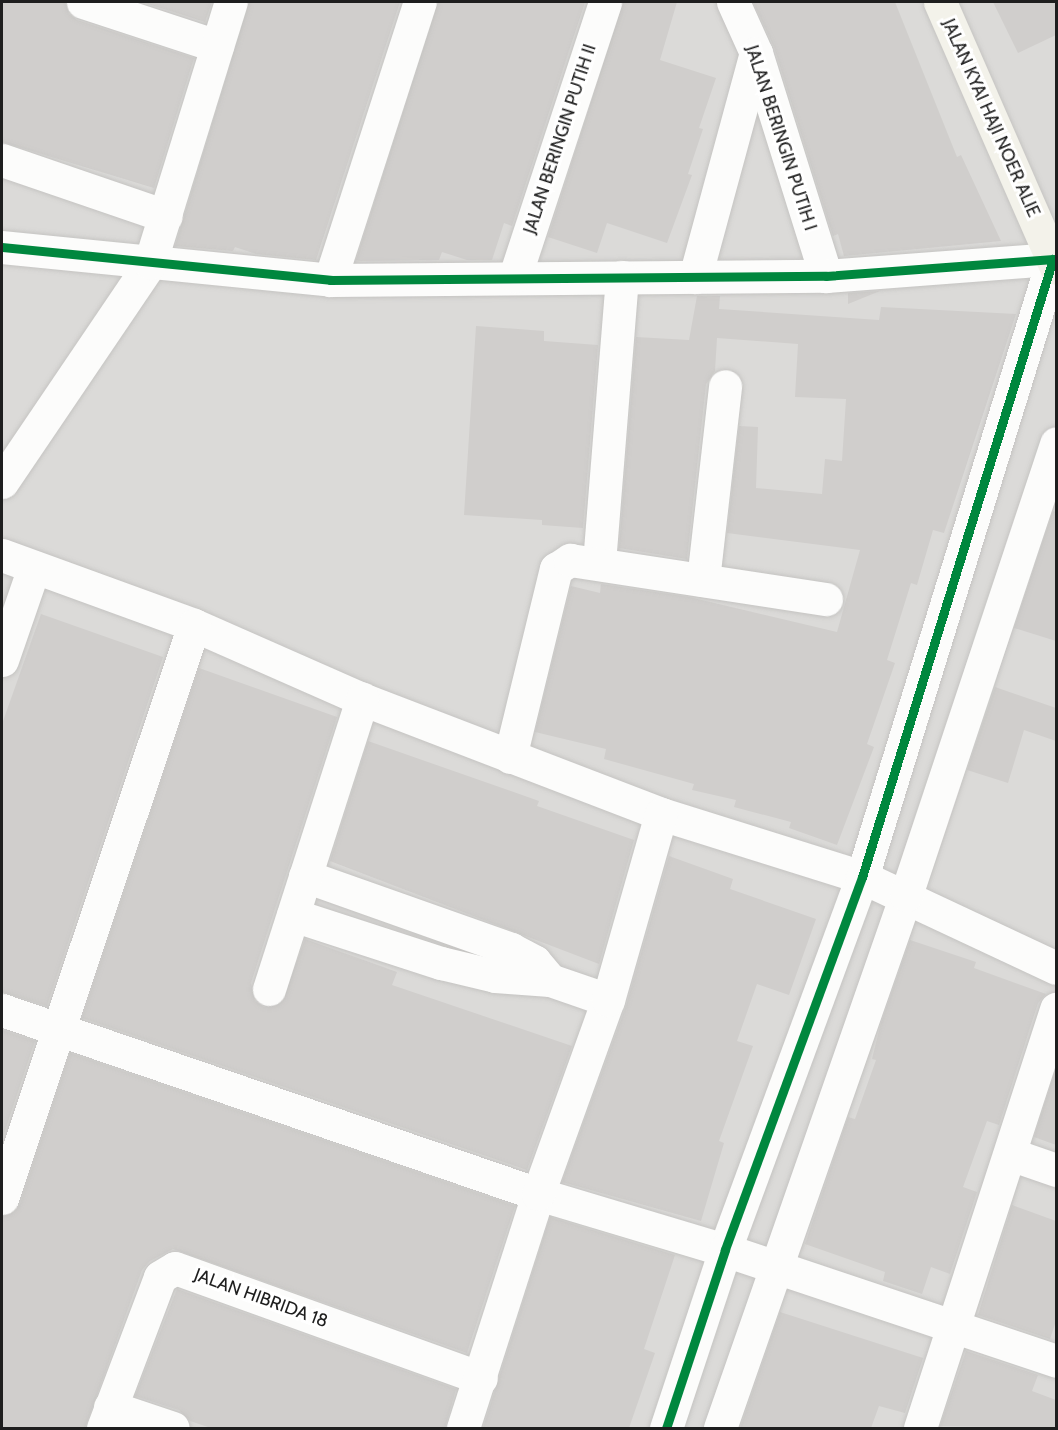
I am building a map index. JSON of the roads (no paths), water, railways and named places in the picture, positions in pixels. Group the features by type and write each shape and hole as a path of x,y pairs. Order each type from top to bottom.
{"street":[{"path":"83,2 217,46"},
{"path":"2,482 150,263 231,2"},
{"path":"330,280 420,2"},
{"name":"JALAN BERINGIN PUTIH II","path":"515,276 605,2"},
{"name":"JALAN BERINGIN PUTIH I","path":"733,2 756,53 826,276"},
{"name":"JALAN KYAI HAJI NOER ALIE","path":"940,2 1055,263"},
{"path":"695,277 756,53"},
{"path":"2,160 166,216"},
{"path":"2,247 330,280 515,276 826,276 1055,263 862,877 725,1250 666,1428"},
{"path":"599,563 622,277"},
{"path":"703,580 725,386"},
{"path":"720,1428 906,895 1056,443"},
{"path":"2,555 194,625 362,699 661,814 862,877 906,895 1056,968"},
{"path":"510,757 556,569 570,560 826,599"},
{"path":"4,646 34,567"},
{"path":"2,1198 57,1028 194,625"},
{"path":"269,989 362,699"},
{"path":"463,1428 481,1378 538,1194 608,1000 661,814"},
{"path":"305,876 511,949 535,962 549,980"},
{"path":"293,915 441,963 495,976 549,980 608,1000"},
{"path":"920,1428 1056,1009"},
{"path":"2,1010 538,1194 725,1250 1056,1361"},
{"path":"1010,1155 1056,1170"},
{"name":"JALAN HIBRIDA 18","path":"106,1418 160,1277 175,1268 481,1378"},
{"path":"106,1418 173,1428"}]}
